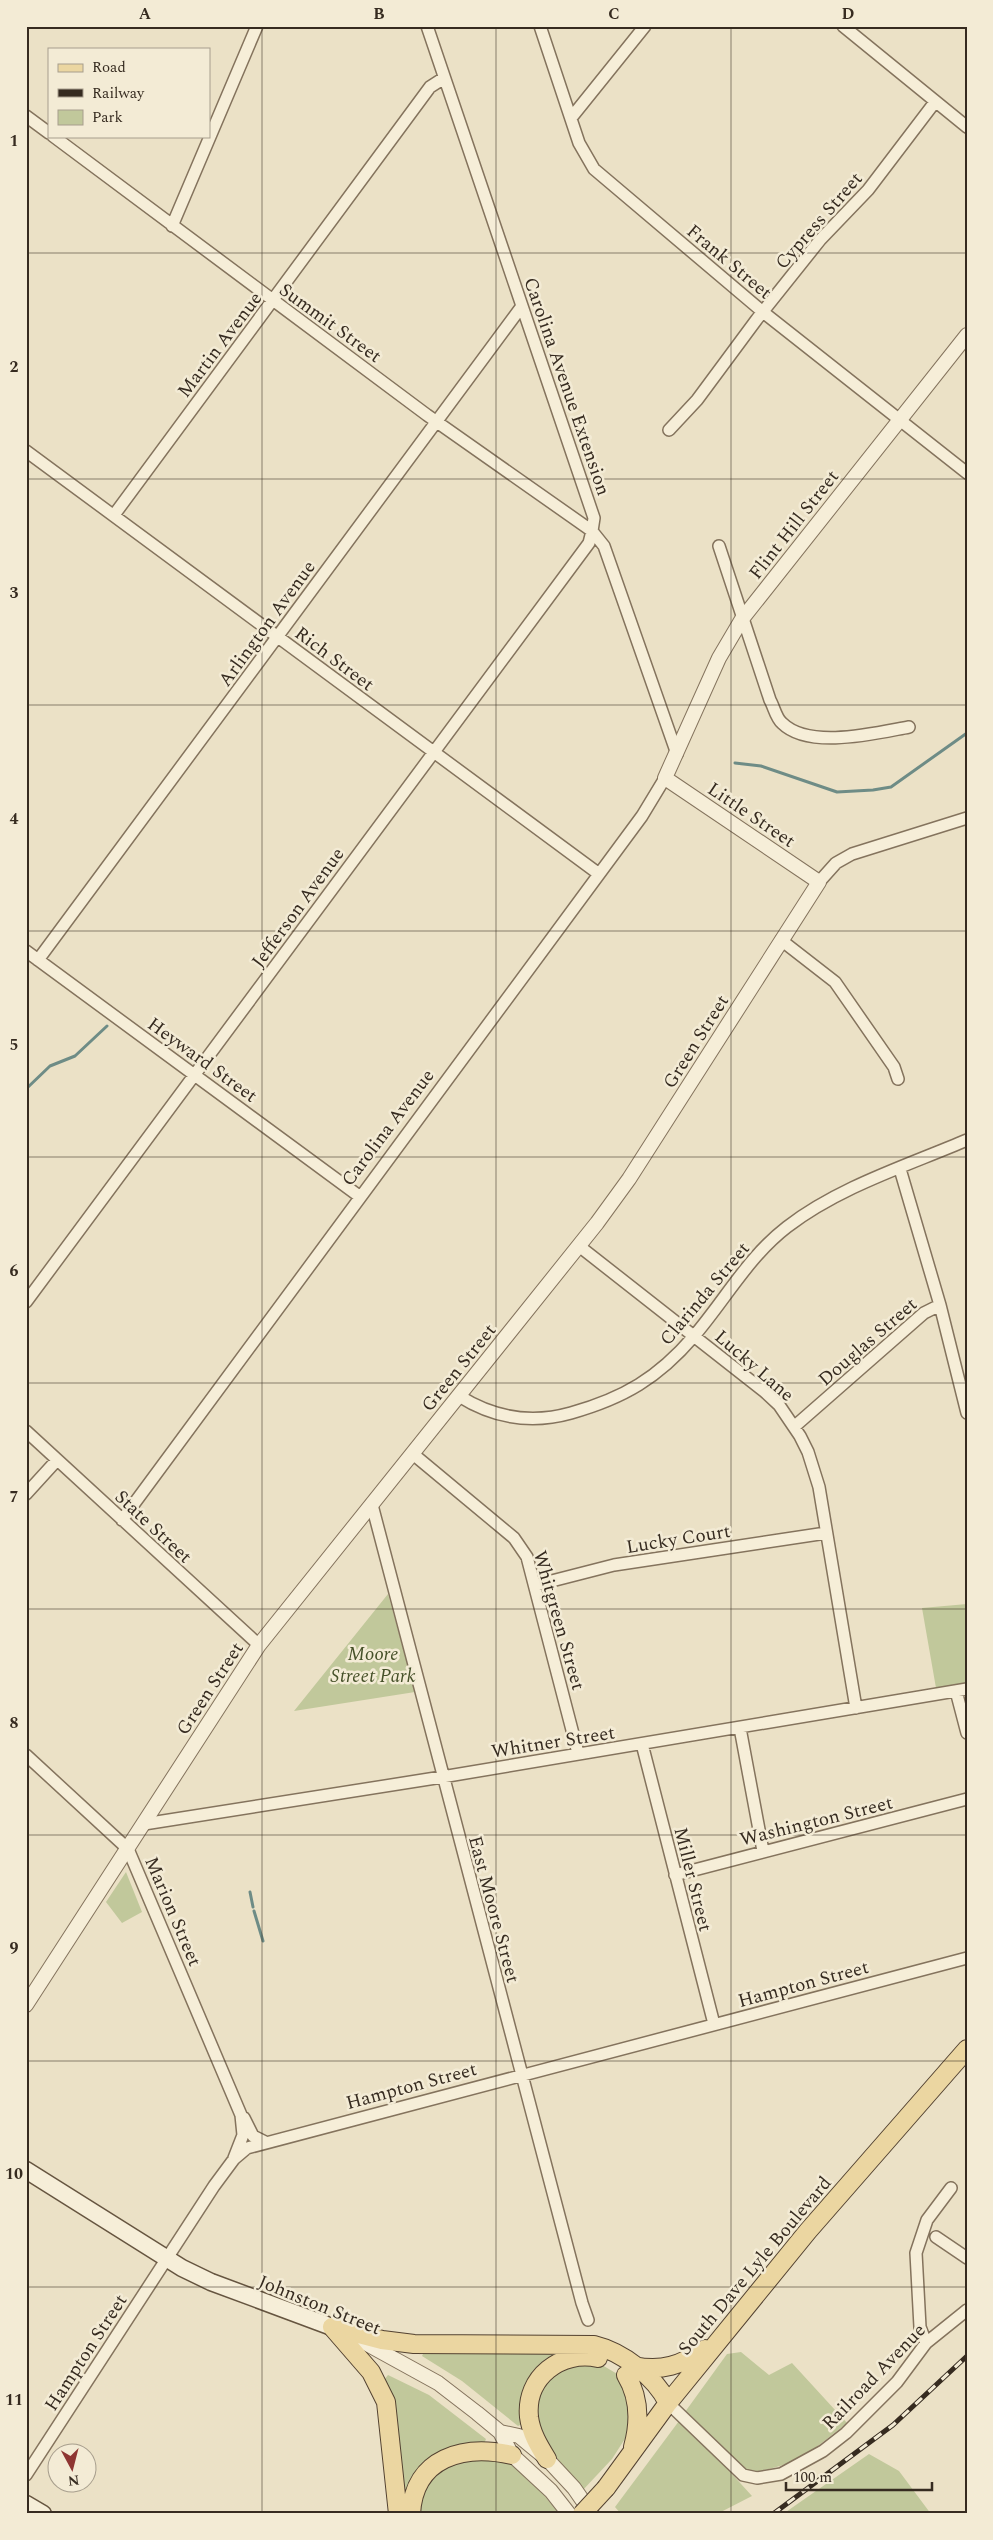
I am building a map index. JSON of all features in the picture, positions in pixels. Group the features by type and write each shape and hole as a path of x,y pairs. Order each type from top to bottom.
{"main road":[{"name":"South Dave Lyle Boulevard","path":"582,2514 606,2488 668,2403 808,2231 967,2049"},
{"name":"Johnston Street","path":"26,2170 167,2260 211,2282 332,2327"},
{"path":"332,2327 382,2340 414,2344 594,2345 612,2350 630,2370 638,2411 631,2454"},
{"path":"332,2327 371,2372 386,2402 398,2514"},
{"path":"630,2370 654,2369 676,2365 720,2338"},
{"path":"547,2459 532,2432 529,2415 531,2393 541,2375 557,2362 578,2356 587,2356 630,2370 660,2386 668,2403"},
{"path":"411,2514 412,2500 420,2481 433,2466 463,2452 512,2454"},
{"path":"26,2504 43,2514"}],"street":[{"path":"210,137 257,26"},
{"name":"Carolina Avenue Extension","path":"427,26 594,518 592,530 604,546 677,754"},
{"name":"Frank Street","path":"540,26 586,157 604,179 763,312 967,473"},
{"path":"571,118 645,26"},
{"path":"843,26 967,127"},
{"name":"Martin Avenue","path":"114,515 430,87 444,78"},
{"name":"Cypress Street","path":"669,430 697,400 763,312 836,222 868,190 935,102"},
{"path":"26,116 48,132"},
{"name":"Summit Street","path":"56,138 436,421 592,530"},
{"path":"172,226 209,138"},
{"name":"Arlington Avenue","path":"38,960 522,306"},
{"name":"Flint Hill Street","path":"677,754 719,658 742,619 967,335"},
{"name":"Rich Street","path":"26,451 599,874"},
{"name":"Jefferson Avenue","path":"26,1302 589,542 592,530"},
{"path":"719,546 742,619 780,722 791,730 812,736 838,737 909,726"},
{"name":"Carolina Avenue","path":"122,1520 359,1196 642,816 677,754"},
{"name":"Little Street","path":"665,778 819,882"},
{"name":"Green Street","path":"26,2005 259,1645 579,1246 629,1179 819,882 836,863 852,854 967,818"},
{"path":"781,940 826,975 842,991 894,1067 898,1079"},
{"name":"Heyward Street","path":"26,951 359,1196"},
{"name":"Clarinda Street","path":"459,1396 483,1409 516,1418 537,1419 565,1415 598,1406 631,1391 660,1370 694,1335 741,1274 773,1238 814,1207 967,1140"},
{"path":"900,1169 940,1305 967,1413"},
{"name":"Lucky Lane","path":"579,1246 765,1392 795,1426 814,1469 856,1708"},
{"name":"Douglas Street","path":"795,1426 924,1313 940,1305"},
{"name":"State Street","path":"26,1431 259,1645"},
{"name":"Whitgreen Street","path":"413,1454 514,1538 527,1557 536,1585 578,1753"},
{"path":"26,1494 57,1460"},
{"name":"East Moore Street","path":"372,1505 520,2075 588,2320"},
{"name":"Lucky Court","path":"536,1585 614,1566 826,1533"},
{"path":"962,1690 967,1733"},
{"name":"Whitner Street","path":"144,1824 442,1777 962,1690"},
{"path":"740,1728 763,1851"},
{"name":"Miller Street","path":"642,1744 714,2024"},
{"name":"Marion Street","path":"26,1755 128,1849 241,2115 243,2135 234,2159"},
{"name":"Washington Street","path":"675,1875 967,1799"},
{"name":"Hampton Street","path":"26,2475 234,2159 248,2148 967,1958"},
{"name":"Marion Street","path":"241,2115 247,2121 254,2136 265,2142"},
{"path":"926,2343 920,2327 916,2253 927,2220 951,2188"},
{"path":"936,2237 967,2258"},
{"name":"Railroad Avenue","path":"668,2403 734,2467 747,2477 765,2478 781,2474 833,2444 897,2382 926,2343 967,2310"},
{"name":"Johnston Street","path":"332,2327 370,2345 438,2383 500,2432 512,2454 551,2491 569,2514"},
{"path":"500,2432 519,2436 547,2459 574,2488 592,2514"}],"green space":[{"name":"Moore Street Park","path":"388,1594 415,1692 294,1711"},
{"path":"967,1604 967,1683 936,1688 922,1608"},
{"path":"126,1872 142,1912 122,1923 106,1902"},
{"path":"558,2349 559,2355 524,2423 518,2426 462,2381 422,2356 425,2350"},
{"path":"741,2352 769,2375 792,2363 847,2423 813,2449 791,2462 765,2470 749,2472 685,2412 727,2354"},
{"path":"571,2365 602,2365 619,2375 630,2393 628,2434 612,2459 582,2491 549,2452 535,2411 542,2383"},
{"path":"388,2375 429,2395 486,2439 484,2444 467,2446 408,2494 402,2493 384,2380"},
{"path":"679,2421 688,2426 752,2496 717,2514 621,2514 615,2507"},
{"path":"869,2454 899,2471 931,2514 783,2514"},
{"path":"460,2458 507,2461 521,2470 535,2484 559,2513 417,2514 429,2477"}],"waterway":[{"path":"735,763 761,766 837,792 873,790 891,787 967,733"},
{"path":"26,1089 50,1066 75,1056 107,1026"},
{"path":"250,1892 253,1907"},
{"path":"254,1911 263,1941"}],"railway":[{"path":"773,2514 893,2425 967,2356"}]}
